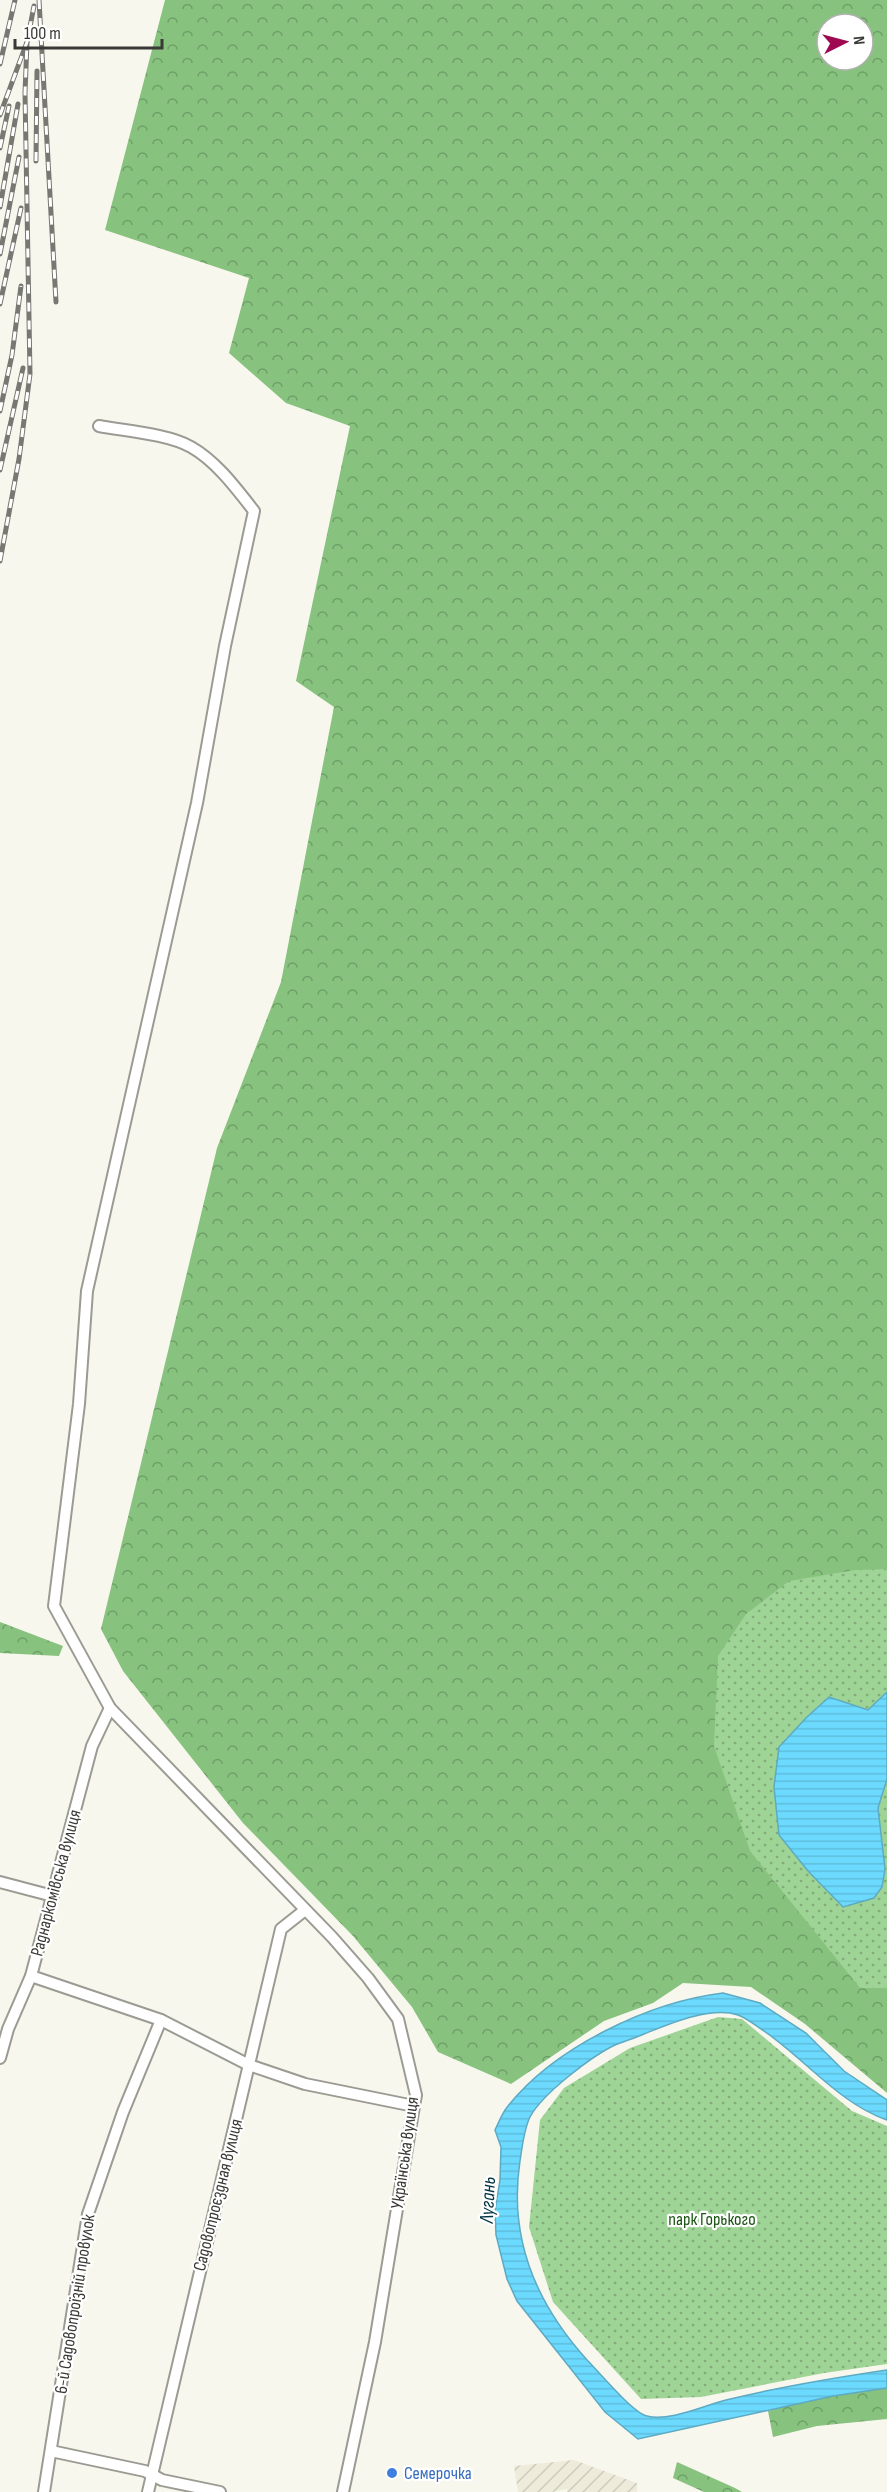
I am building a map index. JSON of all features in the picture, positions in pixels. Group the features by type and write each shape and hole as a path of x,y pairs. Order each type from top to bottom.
{"street":[{"name":"Українська вулиця","path":"99,426 173,440 191,447 218,469 254,511 225,646 197,803 87,1291 78,1404 54,1606 110,1708 368,1977 398,2019 416,2095 375,2342 343,2492"},
{"name":"Раднаркомівська вулиця","path":"0,2058 4,2028 31,1976 92,1746 110,1708"},
{"path":"0,1882 53,1896"},
{"name":"Садовопроєздная вулиця","path":"148,2492 206,2244 226,2170 281,1929 305,1910"},
{"path":"31,1976 161,2020 249,2065 305,2084 414,2106"},
{"name":"6-й Садовопроїзній провулок","path":"44,2492 88,2214 123,2112 161,2020"},
{"path":"51,2451 153,2473 162,2480 220,2492"}],"shaded area":[{"path":"574,2460 637,2483 637,2492 567,2492 567,2489 552,2492 518,2492 514,2466"}],"green space":[{"path":"165,0 887,0 887,2093 805,2024 751,1987 683,1983 653,2003 604,2021 511,2084 438,2052 412,2007 353,1936 243,1823 123,1671 101,1629 217,1148 281,982 334,707 296,681 350,426 286,403 229,353 249,278 105,230"},
{"path":"887,1569 887,1988 860,1988 750,1851 714,1746 718,1656 746,1614 789,1581 855,1570"},
{"path":"0,1622 63,1646 59,1656 0,1653"},
{"name":"парк Горького","path":"718,2017 742,2019 852,2111 887,2126 887,2364 824,2373 701,2397 641,2399 553,2302 529,2227 540,2120 564,2088 630,2048"},
{"path":"887,2388 887,2419 817,2426 773,2437 768,2411 833,2394"},
{"path":"677,2462 742,2492 704,2492 673,2478"}],"water":[{"path":"887,1692 887,1779 878,1808 885,1869 882,1887 874,1898 843,1907 808,1871 779,1835 774,1787 779,1747 829,1697 868,1710"},
{"path":"723,1993 760,2003 806,2033 844,2071 887,2100 887,2120 870,2113 838,2092 779,2042 738,2015 715,2013 690,2017 615,2045 556,2087 536,2108 528,2122 522,2145 517,2190 518,2217 530,2269 540,2293 570,2339 625,2400 647,2416 666,2417 766,2391 887,2370 887,2388 833,2396 638,2439 605,2412 517,2301 507,2279 496,2235 495,2211 500,2180 501,2147 495,2130 506,2109 528,2085 577,2047 635,2017 694,1998"}],"railway":[{"path":"0,64 15,0"},
{"path":"39,0 56,302"},
{"path":"0,115 27,42 34,6"},
{"path":"0,561 19,459 30,374 25,93 27,42"},
{"path":"36,161 37,71"},
{"path":"0,207 18,104"},
{"path":"0,148 9,106"},
{"path":"0,254 19,157"},
{"path":"0,304 21,208"},
{"path":"0,411 12,355 21,286"},
{"path":"0,470 23,368"}],"place":[{"name":"Семерочка","path":"392,2473"}],"water label":[{"name":"Лугань","path":"488,2200"}]}
